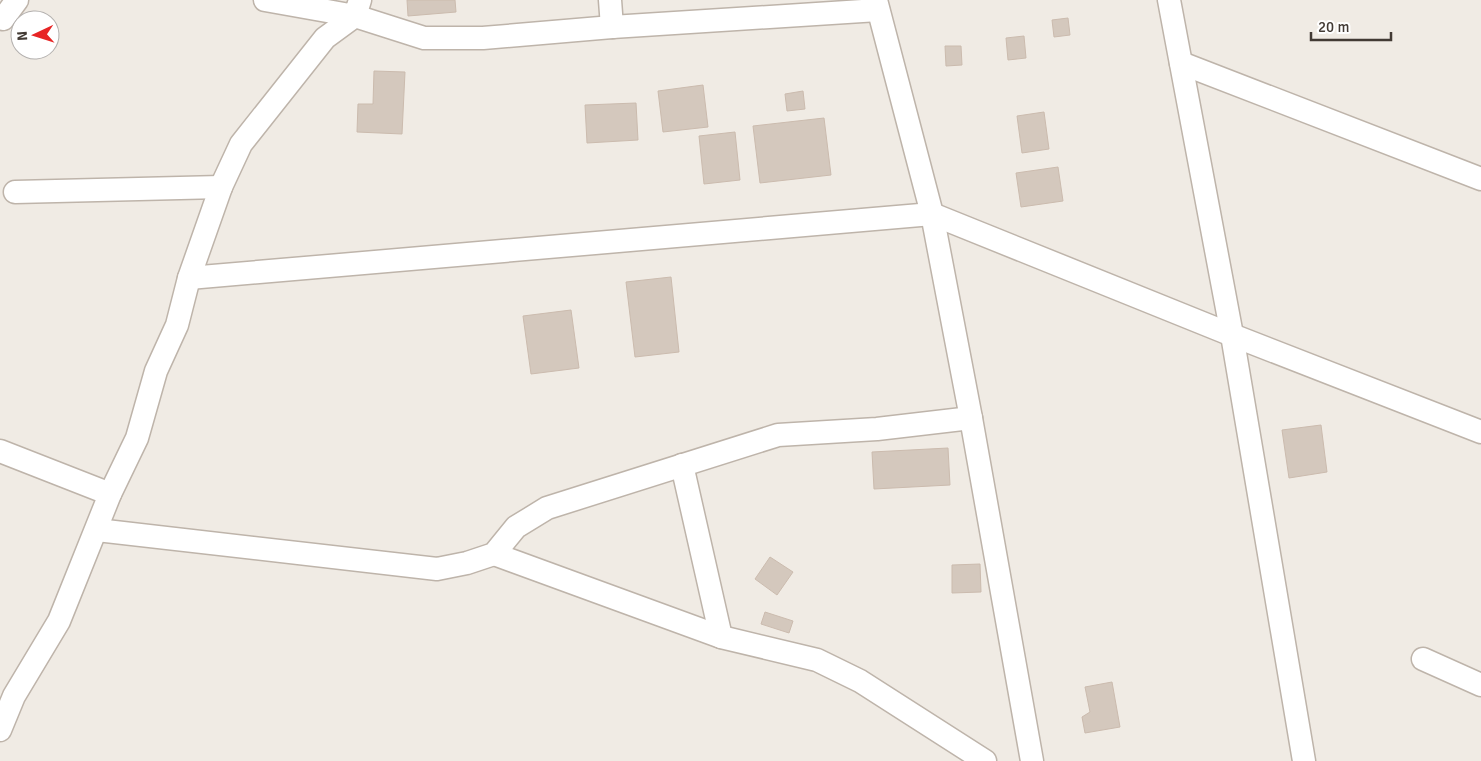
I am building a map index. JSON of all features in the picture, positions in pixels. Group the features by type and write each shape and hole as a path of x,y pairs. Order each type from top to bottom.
{"street":[{"path":"3,19 17,0"},
{"path":"265,0 358,8 424,38 483,38 877,5 932,214 971,418 1032,761"},
{"path":"610,0 612,27"},
{"path":"1169,0 1232,335 1304,761"},
{"path":"0,730 14,696 59,621 110,494 137,438 156,372 178,325 189,278 221,187 241,144 325,38 358,8"},
{"path":"1181,63 1481,180"},
{"path":"15,192 221,187"},
{"path":"189,278 932,214 1232,335 1481,432"},
{"path":"97,530 437,569 467,563 494,554 516,527 547,508 778,435 878,429 971,418"},
{"path":"0,451 110,494"},
{"path":"682,465 721,637"},
{"path":"494,554 721,637 817,660 860,681 985,761"},
{"path":"1423,659 1481,685"}],"building":[{"path":"407,0 455,0 456,12 408,16"},
{"path":"1068,18 1070,35 1054,37 1052,20"},
{"path":"1024,36 1026,58 1008,60 1006,38"},
{"path":"945,46 961,46 962,65 946,66"},
{"path":"374,71 405,72 402,134 357,132 358,104 373,104"},
{"path":"703,85 708,127 663,132 658,91"},
{"path":"803,91 805,109 787,111 785,94"},
{"path":"636,103 638,140 587,143 585,105"},
{"path":"1044,112 1049,149 1022,153 1017,116"},
{"path":"824,118 831,175 760,183 753,126"},
{"path":"735,132 740,180 704,184 699,136"},
{"path":"1058,167 1063,201 1021,207 1016,173"},
{"path":"671,277 679,352 635,357 626,282"},
{"path":"571,310 579,368 531,374 523,316"},
{"path":"1321,425 1327,472 1289,478 1282,430"},
{"path":"948,448 950,485 874,489 872,452"},
{"path":"770,557 793,572 777,595 755,579"},
{"path":"980,564 981,592 952,593 952,565"},
{"path":"765,612 793,621 789,633 761,624"},
{"path":"1112,682 1120,727 1085,733 1082,717 1090,712 1085,687"}]}
